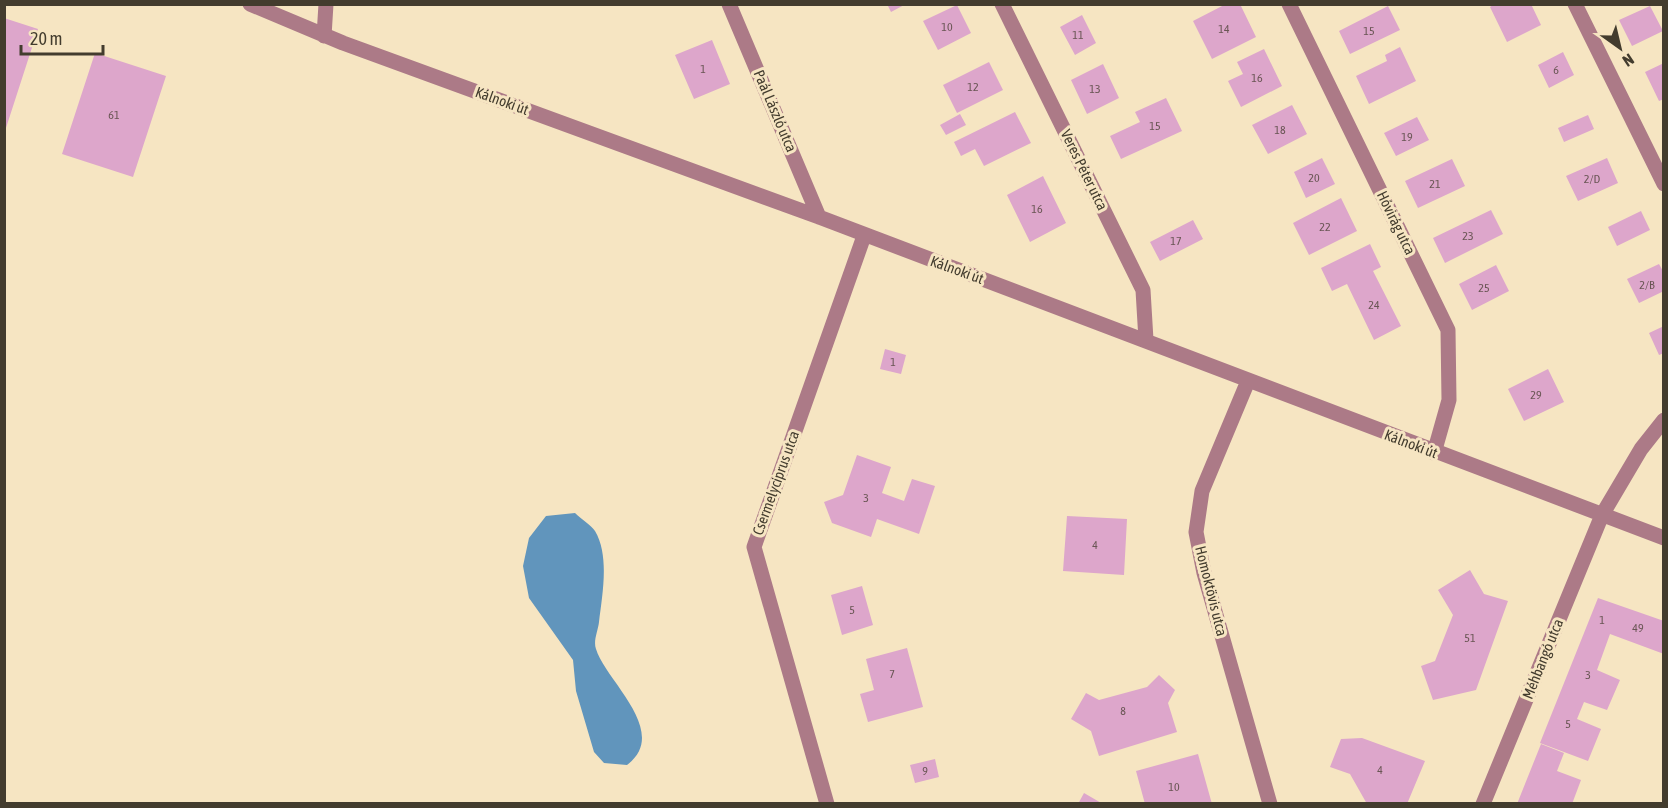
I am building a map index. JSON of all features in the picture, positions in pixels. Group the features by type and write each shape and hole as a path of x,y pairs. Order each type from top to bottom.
{"street":[{"name":"Kálnoki út","path":"250,4 324,36 819,217 864,236 1146,340 1434,453 1664,538"},
{"path":"324,36 326,4"},
{"name":"Paál László utca","path":"729,4 819,217"},
{"name":"Veres Péter utca","path":"1002,4 1143,290 1146,340"},
{"name":"Hóvirág utca","path":"1289,4 1448,330 1449,400 1434,453"},
{"path":"1575,4 1664,184"},
{"name":"Csermelyciprus utca","path":"827,804 754,547 864,236"},
{"name":"Homoktövis utca","path":"1248,381 1202,491 1196,532 1204,573 1270,804"},
{"name":"Méhbangó utca","path":"1483,804 1602,515 1641,449 1664,420"}],"water":[{"path":"575,513 595,531 600,541 604,564 595,646 602,662 639,722 642,737 639,752 627,765 604,763 594,752 576,691 573,660 529,598 523,566 529,538 546,516"}],"building":[{"path":"887,4 906,4 891,12"},
{"path":"1226,4 1240,4 1256,37 1212,59 1193,21"},
{"path":"1494,4 1531,4 1541,25 1507,42 1490,7"},
{"path":"957,5 971,33 938,50 923,21"},
{"path":"1388,6 1400,30 1350,54 1339,31"},
{"path":"1650,6 1663,31 1632,46 1619,20"},
{"path":"1082,15 1096,43 1075,55 1060,27"},
{"path":"4,18 38,29 5,131 4,131"},
{"path":"712,40 730,84 694,99 675,55"},
{"path":"1400,47 1416,81 1369,104 1356,76 1387,61 1385,55"},
{"path":"1264,49 1282,86 1241,107 1228,81 1243,74 1237,62"},
{"path":"1563,52 1574,75 1549,88 1538,65"},
{"path":"95,53 166,76 133,177 62,154"},
{"path":"989,62 1003,90 957,113 943,85"},
{"path":"1664,63 1664,99 1659,101 1645,72"},
{"path":"1103,64 1119,98 1087,114 1071,80"},
{"path":"1166,98 1182,131 1121,159 1110,136 1140,122 1135,112"},
{"path":"1292,105 1307,134 1268,154 1252,125"},
{"path":"1015,112 1031,143 984,166 975,149 961,156 954,142"},
{"path":"960,114 966,125 946,135 940,125"},
{"path":"1588,115 1594,129 1564,142 1558,128"},
{"path":"1417,117 1429,140 1396,156 1384,133"},
{"path":"1322,158 1335,184 1306,198 1294,172"},
{"path":"1607,158 1618,183 1578,201 1566,176"},
{"path":"1452,159 1465,186 1418,208 1405,181"},
{"path":"1043,176 1066,223 1030,242 1007,195"},
{"path":"1341,198 1357,231 1309,255 1293,223"},
{"path":"1491,210 1503,234 1445,263 1433,238"},
{"path":"1641,211 1650,230 1617,246 1608,227"},
{"path":"1193,220 1203,239 1160,261 1150,242"},
{"path":"1370,244 1381,267 1373,271 1401,326 1374,340 1347,284 1332,291 1321,268"},
{"path":"1659,264 1664,273 1664,291 1639,303 1627,279"},
{"path":"1496,265 1509,291 1472,310 1459,284"},
{"path":"1664,326 1664,353 1659,355 1649,333"},
{"path":"885,349 906,355 901,374 880,369"},
{"path":"1548,369 1564,402 1524,421 1508,389"},
{"path":"857,455 891,467 882,493 904,501 912,479 935,486 919,534 877,519 871,537 832,523 824,502 843,495"},
{"path":"1067,516 1127,519 1124,575 1063,571"},
{"path":"1470,570 1484,594 1508,601 1476,690 1433,700 1421,666 1435,661 1453,615 1438,590"},
{"path":"862,586 873,625 842,635 831,595"},
{"path":"1598,598 1664,621 1664,654 1610,634 1597,670 1620,680 1607,710 1584,702 1577,719 1601,729 1588,761 1540,743"},
{"path":"907,648 923,707 868,722 860,694 874,690 866,659"},
{"path":"1159,675 1175,690 1168,703 1177,732 1099,756 1091,731 1071,719 1086,693 1099,700 1147,687"},
{"path":"1362,738 1425,761 1407,804 1367,804 1350,774 1330,767 1341,739"},
{"path":"1541,744 1564,753 1557,771 1581,780 1572,804 1517,804"},
{"path":"1198,754 1212,804 1145,804 1136,771"},
{"path":"935,759 939,777 915,783 910,765"},
{"path":"1084,793 1103,804 1078,804"}]}
